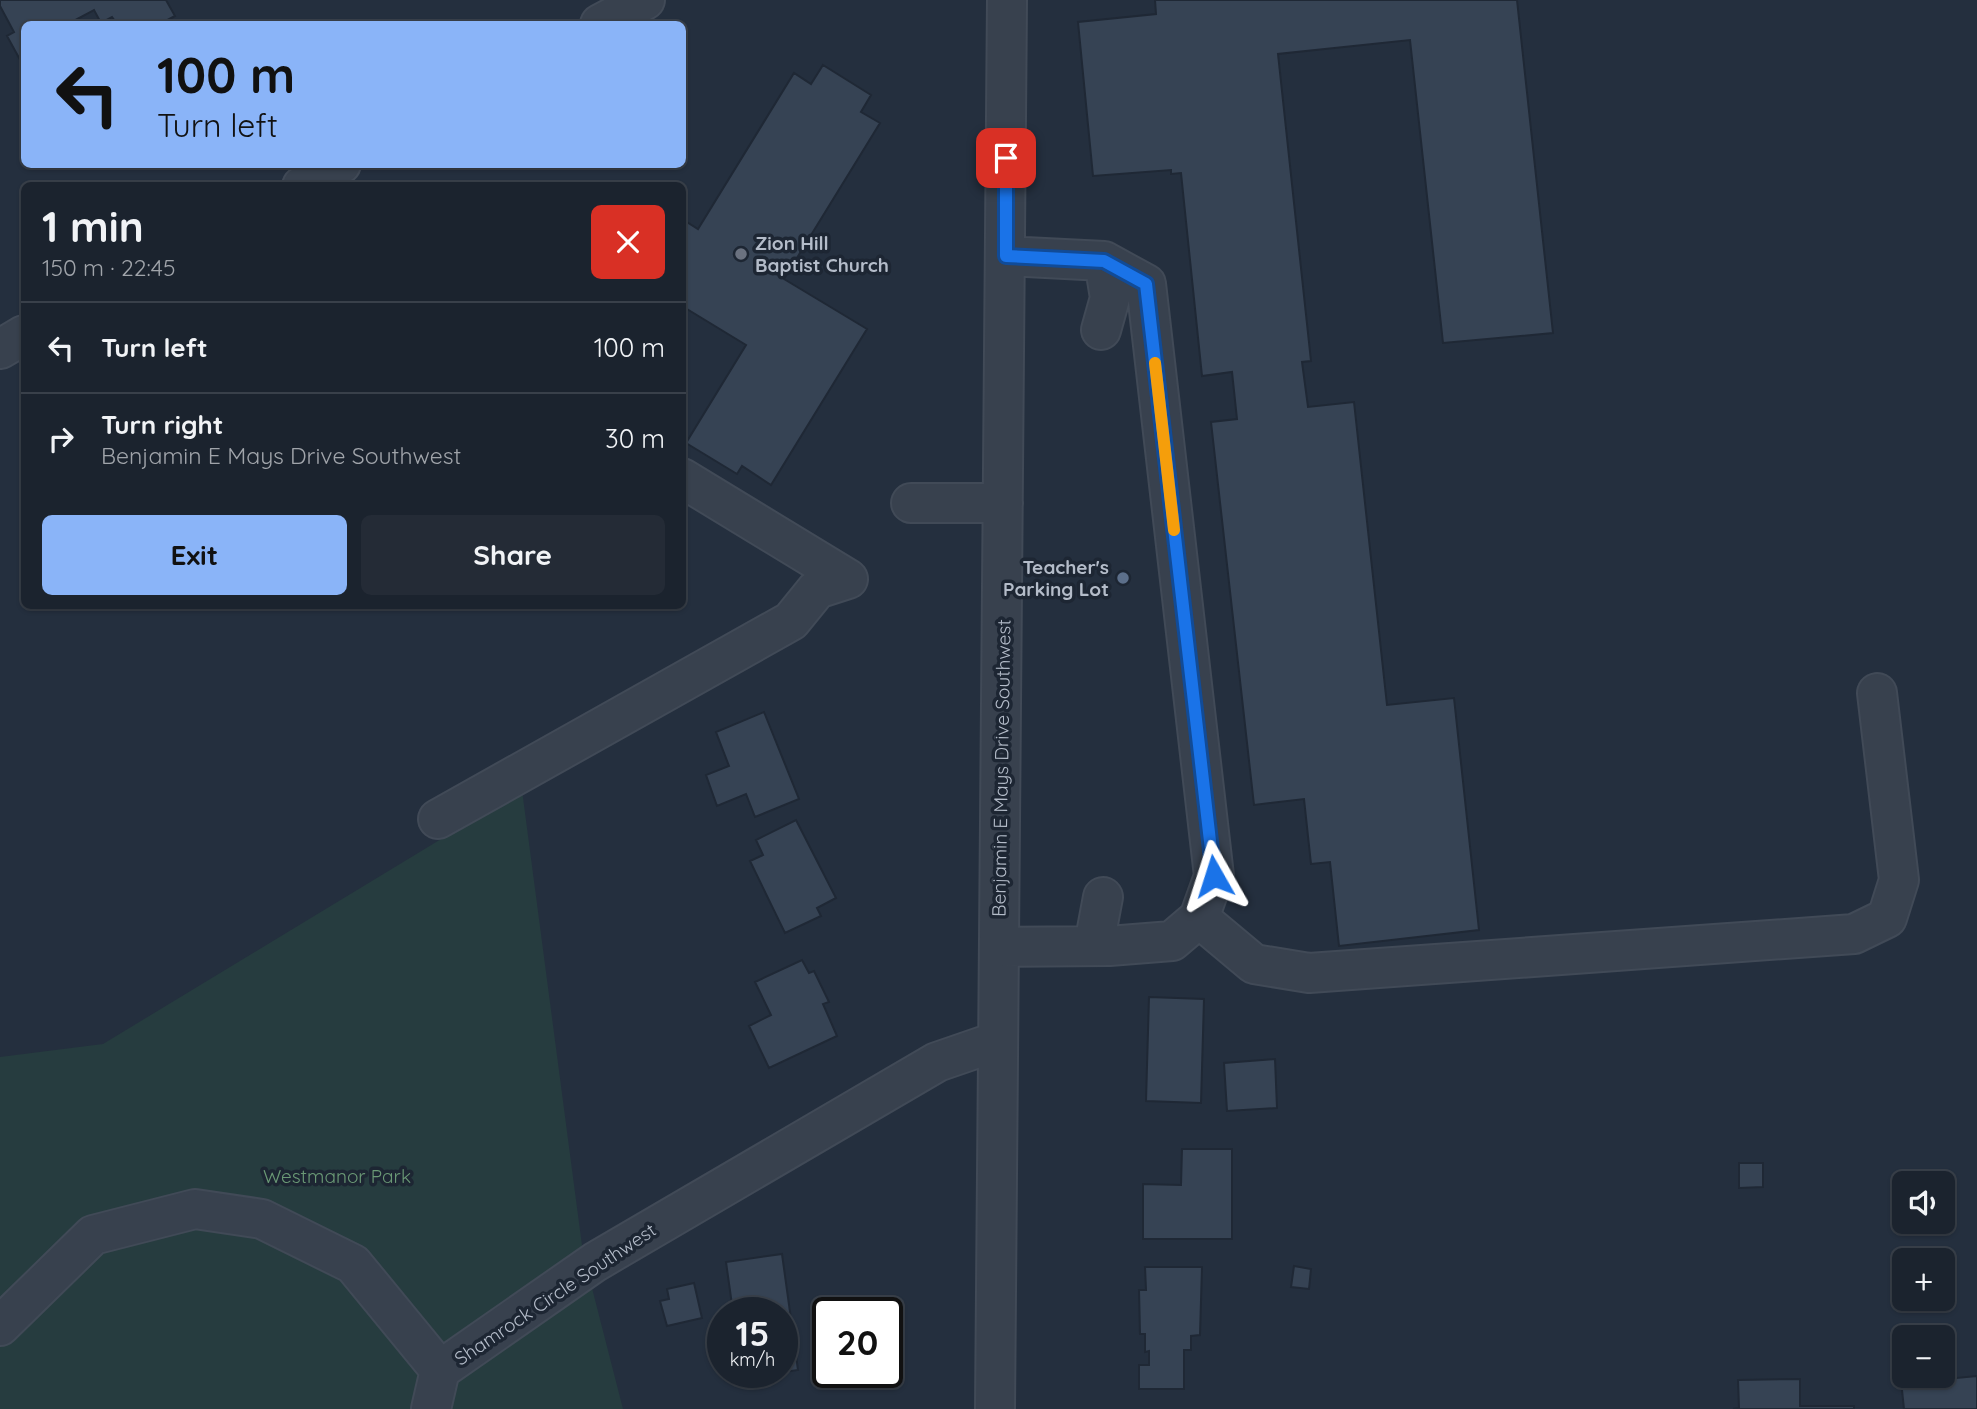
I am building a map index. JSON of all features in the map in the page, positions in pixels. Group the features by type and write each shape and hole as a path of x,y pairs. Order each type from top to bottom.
{"street":[{"path":"606,21 645,0"},
{"name":"Benjamin E Mays Drive Southwest","path":"995,1409 1007,0"},
{"path":"311,182 334,168"},
{"path":"999,947 1172,941 1199,918 1214,876 1146,284 1104,261 1006,256"},
{"path":"1101,330 1110,298 1104,261"},
{"path":"0,349 21,337"},
{"path":"438,819 791,621 817,589 848,579 686,480"},
{"path":"911,503 1003,503"},
{"path":"1199,918 1254,964 1308,974 1854,933 1887,918 1899,880 1877,693"},
{"path":"1094,945 1103,897"},
{"name":"Shamrock Circle Southwest","path":"0,1326 93,1235 195,1209 262,1219 353,1264 440,1370 595,1262 937,1062 998,1041"},
{"path":"431,1409 440,1370"}],"green space":[{"name":"Westmanor Park","path":"522,790 583,1253 623,1409 0,1409 0,1057 103,1044"}],"building":[{"path":"0,0 166,0 175,16 166,21 115,21 112,17 100,21 94,10 74,21 21,21 21,62 7,36 14,32 0,6"},
{"path":"1155,0 1517,0 1553,333 1443,343 1410,40 1278,54 1311,361 1302,362 1308,407 1354,402 1387,705 1454,698 1479,930 1339,946 1330,862 1311,864 1304,799 1254,805 1211,422 1237,419 1232,372 1202,376 1181,173 1171,174 1171,170 1093,176 1078,22 1156,14"},
{"name":"Zion Hill Baptist Church","path":"823,65 871,95 861,112 880,123 784,279 867,329 771,485 742,466 737,474 686,443 746,345 686,308 686,222 698,229 794,73 811,84"},
{"path":"764,712 799,799 755,817 746,794 717,806 706,775 729,766 716,732"},
{"path":"796,820 836,898 817,908 821,916 785,933 750,861 763,855 756,840"},
{"path":"802,960 809,973 814,971 829,1002 823,1004 837,1036 769,1068 749,1026 771,1015 755,982"},
{"path":"1149,997 1204,999 1201,1103 1146,1101"},
{"path":"1275,1059 1277,1108 1227,1111 1224,1063"},
{"path":"1182,1149 1232,1149 1232,1239 1143,1239 1143,1184 1181,1185"},
{"path":"1739,1163 1763,1163 1763,1187 1739,1188"},
{"path":"782,1254 788,1297 731,1297 726,1262"},
{"path":"1294,1266 1311,1269 1309,1289 1291,1287"},
{"path":"1145,1267 1202,1267 1200,1335 1191,1336 1191,1350 1184,1350 1184,1389 1139,1389 1139,1365 1149,1365 1149,1351 1145,1352 1145,1334 1140,1334 1139,1290 1146,1290"},
{"path":"694,1283 702,1318 667,1326 660,1301 669,1299 667,1289"},
{"path":"1977,1376 1977,1409 1904,1409 1902,1388 1955,1388 1955,1378"},
{"path":"1800,1379 1800,1406 1854,1406 1854,1409 1733,1409 1739,1408 1738,1380"}],"slow traffic":[{"path":"1155,363 1174,530"}],"place":[{"name":"Zion Hill Baptist Church","path":"741,254"},
{"name":"Teacher's Parking Lot","path":"1123,578"}],"route":[{"path":"1006,158 1006,256 1104,261 1146,284 1214,876"}]}
